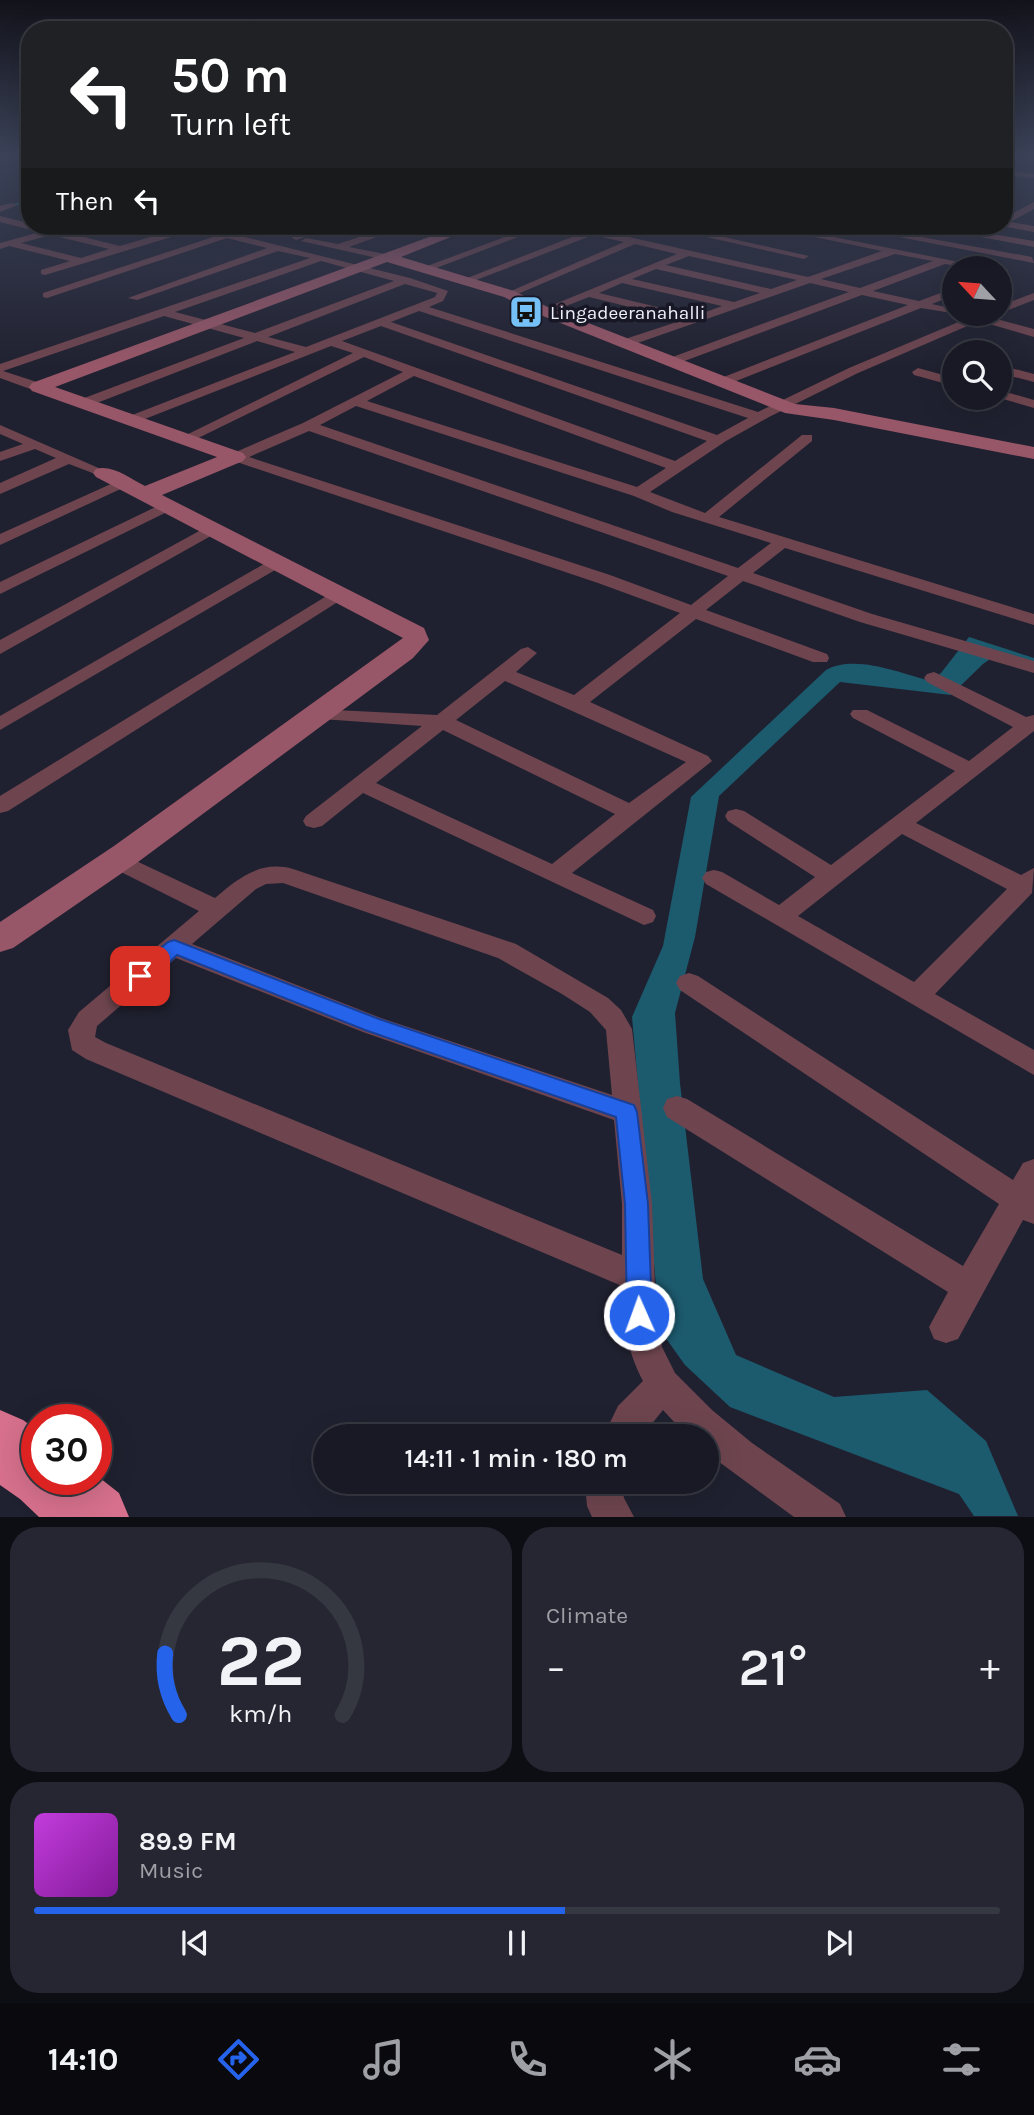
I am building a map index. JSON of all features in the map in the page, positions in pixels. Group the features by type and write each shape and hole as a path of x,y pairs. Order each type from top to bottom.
{"highway":[{"path":"0,1443 21,1459"},
{"path":"67,1495 95,1517"}],"street":[{"path":"5,243 38,235"},
{"path":"63,235 120,249"},
{"path":"45,272 167,235"},
{"path":"47,295 225,235 443,291 439,299 132,420"},
{"path":"281,235 386,257 509,294 544,311 778,405 804,412 834,414 1033,450"},
{"path":"293,238 303,235"},
{"path":"340,247 375,235"},
{"path":"38,387 446,235"},
{"path":"427,268 517,235"},
{"path":"467,280 584,235"},
{"path":"606,235 942,309"},
{"path":"716,235 815,252"},
{"path":"815,235 942,261"},
{"path":"896,235 1033,260"},
{"path":"981,235 1034,244"},
{"path":"509,294 634,241"},
{"path":"762,270 847,241"},
{"path":"5,243 83,261"},
{"path":"133,298 277,247"},
{"path":"626,343 892,251"},
{"path":"544,311 688,253"},
{"path":"0,368 321,258"},
{"path":"1012,267 1033,260"},
{"path":"671,362 942,261"},
{"path":"654,266 772,293"},
{"path":"114,272 167,286"},
{"path":"84,403 406,280"},
{"path":"622,280 736,306"},
{"path":"590,294 695,319"},
{"path":"720,383 942,296"},
{"path":"1012,305 1034,296"},
{"path":"418,307 759,417"},
{"path":"164,312 306,351"},
{"path":"380,322 719,441"},
{"path":"1012,325 1034,333"},
{"path":"639,493 675,466 778,405 960,326"},
{"path":"330,341 675,466"},
{"path":"187,438 363,353"},
{"path":"0,540 135,489 236,457 308,426 414,371"},
{"path":"918,372 942,379"},
{"path":"1012,372 1034,377"},
{"path":"0,374 236,457 695,611 820,658"},
{"path":"1012,398 1034,404"},
{"path":"357,402 708,518 1034,620"},
{"path":"308,426 742,573 866,618 1034,667"},
{"path":"0,430 135,489 415,634 416,640 321,713 117,860 0,939"},
{"path":"708,518 807,438"},
{"path":"0,457 36,444"},
{"path":"0,489 69,458"},
{"path":"0,589 135,489"},
{"path":"0,648 212,529"},
{"path":"576,703 784,541"},
{"path":"0,724 276,562"},
{"path":"0,806 338,594"},
{"path":"314,821 528,653"},
{"path":"503,673 576,703 701,761 555,874"},
{"path":"780,917 1031,723 934,678"},
{"path":"321,713 442,721 631,813"},
{"path":"860,714 970,770"},
{"path":"361,784 644,916"},
{"path":"736,816 832,877"},
{"path":"900,824 1029,881 917,996"},
{"path":"117,860 217,909"},
{"path":"638,1276 96,1051 82,1042 81,1030 89,1019 217,909 261,875 285,875 507,951 590,999 612,1017 620,1029 637,1204 639,1315 646,1351 663,1385 699,1423 739,1456 827,1517"},
{"path":"714,878 1034,1064"},
{"path":"174,947 384,1029 626,1112"},
{"path":"689,983 1026,1205"},
{"path":"677,1108 968,1287"},
{"path":"946,1327 968,1287 1026,1205 1034,1172"},
{"path":"628,1424 663,1385"},
{"path":"604,1494 606,1506 615,1517"}],"water":[{"path":"969,637 1034,658 1034,662 1000,652 983,664 951,695 840,682 719,796 695,937 675,1013 680,1083 703,1279 736,1355 834,1397 927,1390 986,1441 1018,1516 974,1516 959,1494 730,1407 685,1365 660,1330 632,1017 663,946 691,797 826,670 850,664 864,664 930,681 941,673"}],"place":[{"name":"Lingadeeranahalli","path":"526,312"}],"route":[{"path":"140,976 174,947 372,1024 626,1112 637,1204 639,1315"}]}
